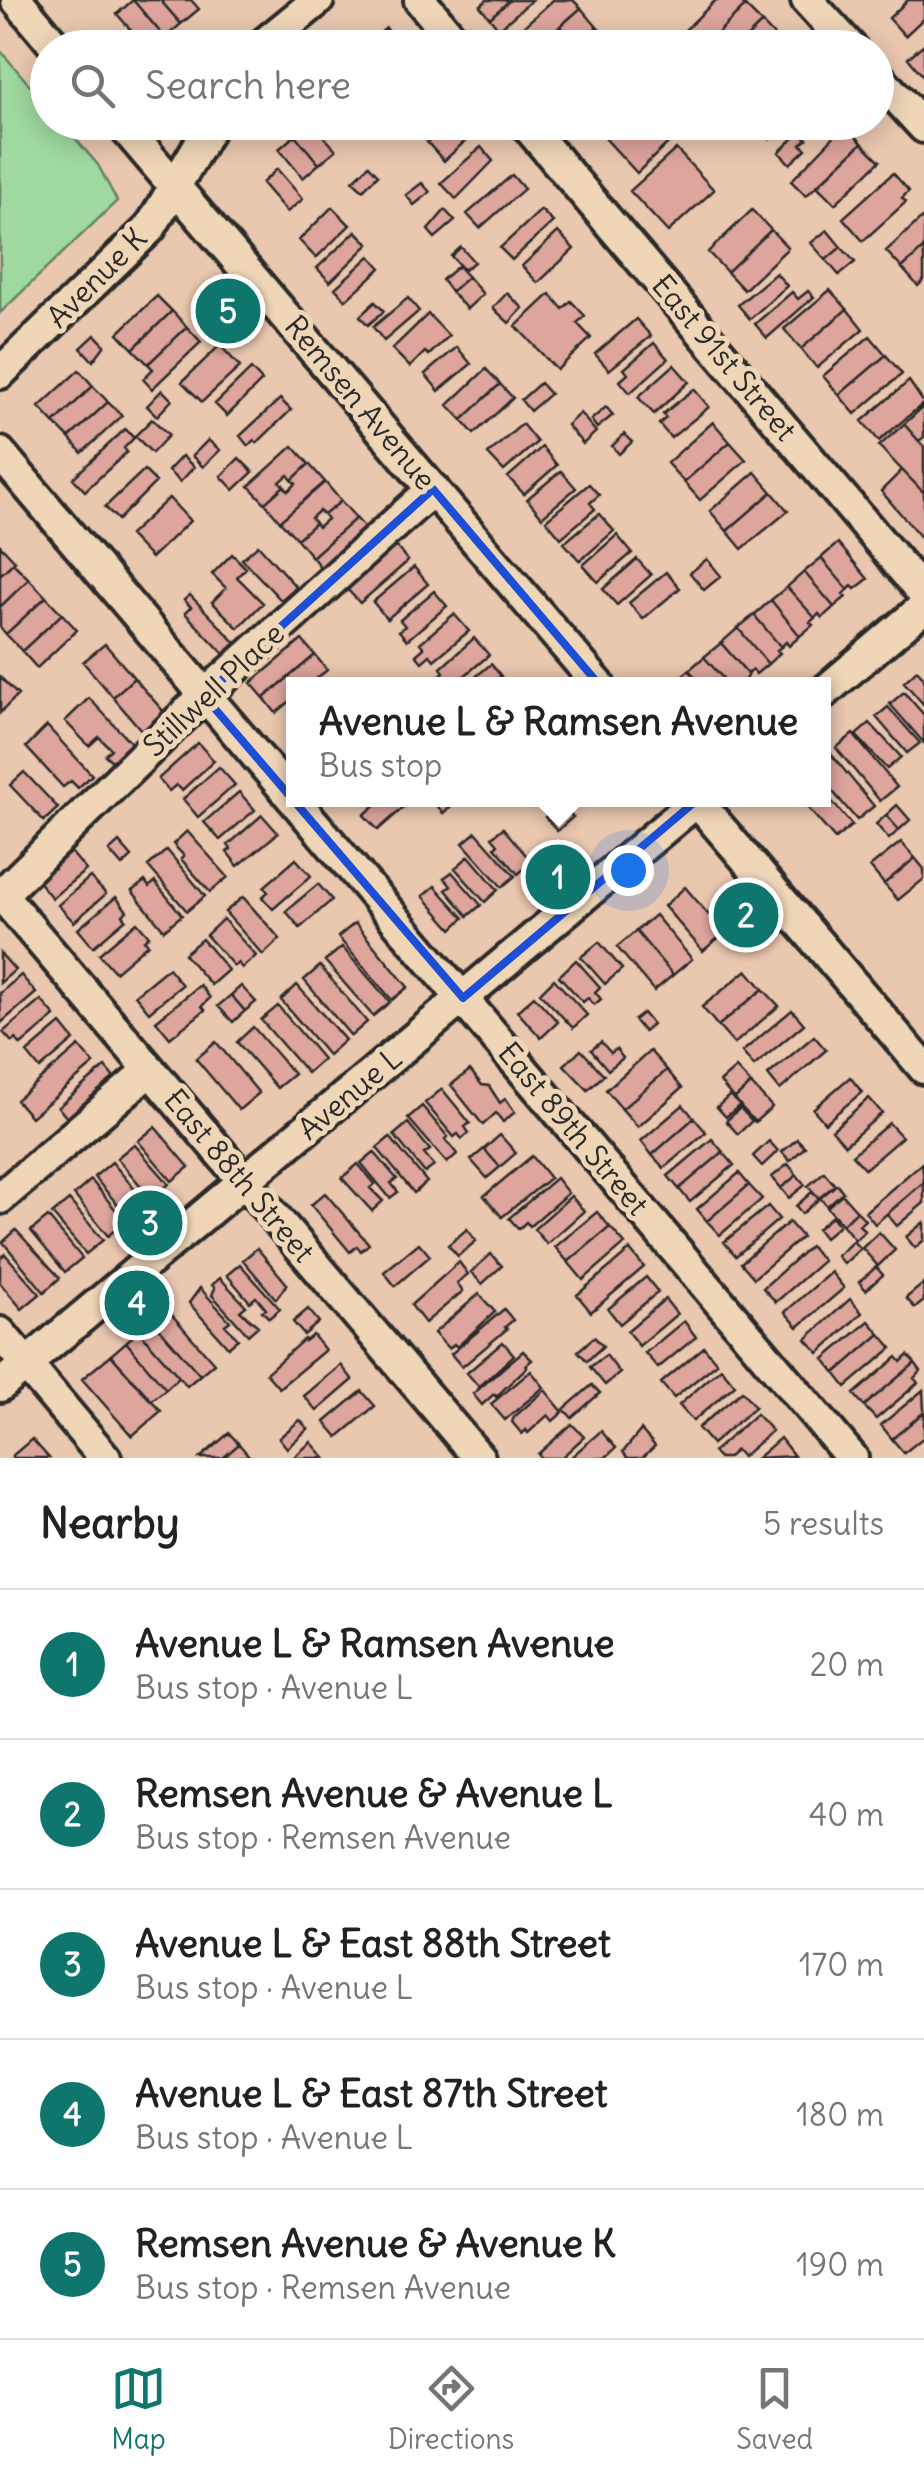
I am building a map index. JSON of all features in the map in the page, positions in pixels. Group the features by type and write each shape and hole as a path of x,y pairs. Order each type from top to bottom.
{"street":[{"path":"16,0 42,30"},
{"path":"282,30 318,0"},
{"path":"420,0 445,30"},
{"path":"807,0 834,30"},
{"path":"894,95 924,127"},
{"name":"Remsen Avenue","path":"143,140 174,186 592,677"},
{"name":"Avenue K","path":"0,374 150,228 202,140"},
{"name":"East 91st Street","path":"539,140 924,594"},
{"name":"East 89th Street","path":"0,453 286,791"},
{"name":"Stillwell Place","path":"0,895 204,696 433,489"},
{"path":"831,686 924,607"},
{"name":"East 89th Street","path":"300,807 852,1458"},
{"name":"Avenue L","path":"0,1386 689,807"},
{"path":"703,807 924,1068"},
{"name":"East 88th Street","path":"0,895 479,1458"},
{"path":"0,1198 150,1070"},
{"path":"0,1334 105,1458"}],"highlighted area":[{"path":"433,489 697,800 463,998 204,696"}],"green space":[{"path":"0,50 30,86 30,140 77,140 98,165 117,201 0,313"}],"building":[{"path":"133,0 158,30 131,30 117,14"},
{"path":"133,0 160,0 181,24 174,30 158,30"},
{"path":"160,0 191,0 199,9 181,24"},
{"path":"487,0 510,0 490,18 480,6"},
{"path":"510,0 532,0 499,29 490,18"},
{"path":"553,0 573,0 581,8 556,30 520,30"},
{"path":"716,0 739,0 745,6 721,30 685,30"},
{"path":"908,0 924,0 924,18 905,36 889,18"},
{"path":"745,6 762,23 755,30 721,30"},
{"path":"581,8 597,27 564,30 560,26"},
{"path":"924,44 924,76 923,76 908,58"},
{"path":"289,140 299,140 319,164 303,178 279,149"},
{"path":"299,140 327,140 336,150 319,164"},
{"path":"429,140 466,140 444,161"},
{"path":"607,140 671,140 637,173"},
{"path":"792,140 806,140 801,144 806,149 790,164 779,152"},
{"path":"831,140 862,143 806,196 791,181"},
{"path":"862,143 880,161 835,204 817,186"},
{"path":"481,147 493,161 456,199 441,183"},
{"path":"676,149 714,190 668,232 630,191"},
{"path":"369,165 378,175 363,190 353,181"},
{"path":"277,169 303,199 287,212 262,183"},
{"path":"893,173 909,191 902,198 906,202 863,241 843,218"},
{"path":"512,175 524,189 480,228 467,214"},
{"path":"422,183 430,192 414,205 406,195"},
{"path":"332,207 350,225 316,258 299,240"},
{"path":"445,210 455,221 435,238 428,230"},
{"path":"541,210 553,222 512,260 500,248"},
{"path":"752,210 771,230 727,272 708,252"},
{"path":"924,216 924,248 902,268 886,251"},
{"path":"771,230 788,248 744,290 727,272"},
{"path":"827,230 841,247 826,260 811,243"},
{"path":"356,231 369,244 330,282 317,268"},
{"path":"558,232 574,249 538,283 522,266"},
{"path":"461,247 474,262 464,270 451,256"},
{"path":"841,247 855,262 839,275 826,260"},
{"path":"924,248 924,280 918,286 902,268"},
{"path":"370,256 381,268 346,300 335,288"},
{"path":"458,266 468,277 451,292 442,280"},
{"path":"776,273 787,286 750,319 738,305"},
{"path":"468,277 483,294 467,309 451,292"},
{"path":"830,290 847,309 801,349 784,329"},
{"path":"808,291 814,297 767,338 755,324 792,292 798,299"},
{"path":"507,293 523,308 509,323 493,308"},
{"path":"550,294 563,309 571,301 585,316 577,323 591,338 557,370 516,326"},
{"path":"157,296 172,311 133,349 118,333"},
{"path":"408,298 419,311 384,341 373,327"},
{"path":"375,302 384,311 368,325 360,316"},
{"path":"847,309 863,329 817,368 801,349"},
{"path":"172,311 187,327 148,364 133,349"},
{"path":"428,314 449,336 410,367 392,349"},
{"path":"636,319 651,336 609,370 595,354"},
{"path":"187,327 201,342 152,389 143,379 153,369 148,364"},
{"path":"95,335 105,345 93,361 81,348"},
{"path":"870,336 886,355 839,395 823,376"},
{"path":"654,343 668,359 630,393 620,381 628,374 624,369"},
{"path":"220,345 240,367 202,402 182,382"},
{"path":"457,347 471,364 439,391 425,374"},
{"path":"886,355 902,374 855,414 839,395"},
{"path":"674,365 689,382 654,414 638,397"},
{"path":"251,369 262,381 227,416 215,404"},
{"path":"486,369 500,384 462,420 448,405"},
{"path":"79,370 93,386 54,423 39,407"},
{"path":"909,381 924,403 879,441 862,421"},
{"path":"540,383 550,394 530,411 521,400"},
{"path":"500,384 513,398 474,434 462,420"},
{"path":"93,386 108,402 69,438 54,423"},
{"path":"694,389 709,407 671,438 659,424 666,418 663,414"},
{"path":"162,390 172,400 157,416 147,406"},
{"path":"280,399 291,410 257,443 254,440 248,446 240,436"},
{"path":"108,402 122,416 82,453 69,438"},
{"path":"924,406 924,437 919,441 904,424"},
{"path":"606,407 613,415 597,428 591,420"},
{"path":"580,413 596,432 583,444 567,425"},
{"path":"152,419 169,435 152,453 135,436"},
{"path":"713,422 730,442 684,482 667,463"},
{"path":"522,424 537,442 504,471 488,454"},
{"path":"904,424 924,447 924,493 879,446"},
{"path":"125,429 134,438 124,448 127,452 85,491 73,478"},
{"path":"624,434 632,442 619,454 612,446"},
{"path":"208,440 220,450 203,467 192,456"},
{"path":"730,442 746,460 700,500 684,482"},
{"path":"293,446 309,464 292,480 288,475 280,482 284,486 265,503 249,486"},
{"path":"542,447 557,465 524,494 508,477"},
{"path":"182,456 194,467 180,482 168,471"},
{"path":"239,458 253,472 234,490 221,476"},
{"path":"309,464 325,482 280,521 265,503 284,486 288,491 296,484 292,480"},
{"path":"144,470 156,482 118,520 105,507"},
{"path":"902,470 924,493 924,541 881,491"},
{"path":"561,471 576,488 542,517 527,499"},
{"path":"755,472 772,492 727,531 710,511"},
{"path":"325,482 341,501 324,515 319,511 311,518 315,523 297,539 280,521"},
{"path":"589,484 599,495 590,503 595,509 561,538 546,520"},
{"path":"772,492 788,511 742,549 727,531"},
{"path":"169,498 190,521 151,558 129,535"},
{"path":"341,501 356,518 312,557 297,539 315,523 318,527 327,519 324,515"},
{"path":"599,514 614,531 580,561 564,543"},
{"path":"356,518 371,535 327,575 312,557"},
{"path":"617,535 632,553 598,582 583,565"},
{"path":"393,543 408,561 360,603 347,589"},
{"path":"838,543 868,579 855,589 852,586 848,590 821,558"},
{"path":"0,545 15,561 0,575"},
{"path":"258,545 296,587 281,600 242,559"},
{"path":"232,554 246,568 237,577 263,603 238,628 212,602 226,588 212,574"},
{"path":"821,558 848,590 834,607 804,572"},
{"path":"637,559 651,575 617,605 603,589"},
{"path":"707,559 721,576 704,590 690,573"},
{"path":"13,563 29,579 0,607 0,575"},
{"path":"414,567 428,584 387,619 373,602"},
{"path":"666,572 680,588 643,619 629,603"},
{"path":"804,572 834,607 822,618 819,614 815,618 787,587"},
{"path":"29,579 46,597 6,634 0,627 0,607"},
{"path":"787,587 815,618 800,636 771,600"},
{"path":"434,591 447,606 407,640 399,631 405,626 400,620"},
{"path":"190,595 236,643 224,654 185,613 191,607 184,600"},
{"path":"46,597 62,614 22,651 6,634"},
{"path":"771,600 800,636 789,646 786,642 781,647 754,615"},
{"path":"62,614 77,630 37,668 22,651"},
{"path":"454,614 469,631 434,660 430,655 422,662 416,655 424,648 420,643"},
{"path":"754,615 781,647 768,664 738,628"},
{"path":"738,628 768,664 756,674 753,670 748,674 721,643"},
{"path":"474,638 489,655 463,677 438,677 444,672 441,668"},
{"path":"302,640 315,655 264,698 251,683"},
{"path":"721,643 748,674 722,677 704,657"},
{"path":"105,644 134,678 113,697 83,662"},
{"path":"315,655 327,670 318,677 289,677"},
{"path":"704,657 722,677 695,677 689,670"},
{"path":"491,664 501,676 500,677 475,677"},
{"path":"917,670 924,678 924,705 904,682"},
{"path":"0,677 18,695 0,713"},
{"path":"134,678 164,712 142,731 113,697"},
{"path":"286,679 286,705 276,713 264,698"},
{"path":"904,692 924,715 924,743 890,704"},
{"path":"89,698 132,744 113,762 105,755 111,749 99,737 89,746 65,721"},
{"path":"888,707 920,743 907,753 876,717"},
{"path":"870,723 901,757 887,769 856,735"},
{"path":"47,726 92,775 78,788 71,781 63,787 26,747"},
{"path":"853,734 897,787 880,801 836,748"},
{"path":"198,743 214,761 182,790 176,785 169,791 158,779"},
{"path":"831,754 874,806 857,820 831,789"},
{"path":"219,767 235,785 198,817 183,799"},
{"path":"24,772 58,808 44,821 10,785"},
{"path":"239,792 255,810 220,840 204,822"},
{"path":"831,800 852,825 835,839 807,807 831,807"},
{"path":"897,805 910,820 899,830 886,815"},
{"path":"373,807 404,807 378,830 364,815"},
{"path":"556,807 564,807 573,817 557,831 545,817"},
{"path":"262,815 278,833 238,866 227,852 231,849 228,845"},
{"path":"886,815 899,830 889,839 876,824"},
{"path":"503,828 532,862 518,874 495,847 498,844 492,837"},
{"path":"187,831 228,877 210,892 173,844"},
{"path":"476,832 515,876 502,887 463,843"},
{"path":"119,842 132,857 122,866 109,851"},
{"path":"901,842 915,858 884,884 870,867"},
{"path":"167,850 205,896 187,911 148,866"},
{"path":"71,852 86,870 52,898 37,880"},
{"path":"469,856 498,890 485,902 455,868"},
{"path":"915,858 924,869 924,879 898,900 884,884"},
{"path":"296,859 311,876 273,909 262,897 268,892 264,887"},
{"path":"452,872 481,905 468,916 446,890 451,886 444,878"},
{"path":"90,877 106,894 74,922 58,905"},
{"path":"145,881 149,887 155,882 182,915 164,930 132,891"},
{"path":"318,884 332,900 300,928 286,911"},
{"path":"435,886 464,918 452,929 423,896"},
{"path":"685,887 724,933 703,951 664,906"},
{"path":"116,897 127,911 123,915 126,919 93,947 78,929"},
{"path":"243,897 280,939 263,955 225,912"},
{"path":"655,915 692,959 673,975 636,931"},
{"path":"223,919 256,956 242,968 238,963 234,966 206,935"},
{"path":"137,922 149,936 144,940 148,944 115,972 99,954"},
{"path":"355,923 408,987 392,1000 338,937"},
{"path":"636,931 673,975 654,991 617,947"},
{"path":"202,939 228,970 211,985 184,954"},
{"path":"599,942 622,969 605,984 581,957"},
{"path":"342,947 390,1002 373,1016 325,961"},
{"path":"0,953 15,970 0,983"},
{"path":"576,960 600,987 595,992 601,999 594,1005 588,998 583,1002 559,976"},
{"path":"320,966 367,1022 351,1036 304,980"},
{"path":"168,968 182,985 149,1012 135,995"},
{"path":"747,970 763,989 718,1026 702,1007"},
{"path":"21,975 36,993 1,1023 0,993"},
{"path":"554,979 587,1015 573,1028 540,993"},
{"path":"200,985 210,998 202,1006 205,1010 170,1038 156,1021"},
{"path":"297,985 345,1040 328,1055 281,1000"},
{"path":"241,986 256,1002 245,1011 231,995"},
{"path":"763,989 779,1006 734,1044 718,1026"},
{"path":"231,995 245,1011 233,1022 218,1006"},
{"path":"534,996 558,1022 541,1038 517,1011"},
{"path":"41,1000 55,1016 21,1045 16,1039 12,1042 3,1032"},
{"path":"278,1006 323,1059 307,1073 261,1020"},
{"path":"792,1010 804,1024 754,1066 742,1052"},
{"path":"643,1013 652,1024 644,1032 634,1020"},
{"path":"61,1024 74,1040 40,1069 27,1053"},
{"path":"253,1027 294,1074 277,1088 237,1042"},
{"path":"814,1036 826,1050 780,1090 768,1075"},
{"path":"216,1042 259,1093 239,1110 196,1059"},
{"path":"601,1042 611,1053 616,1049 623,1058 608,1070 591,1050"},
{"path":"79,1046 94,1064 31,1117 16,1100"},
{"path":"581,1050 604,1075 588,1090 564,1065"},
{"path":"650,1051 667,1070 622,1109 606,1090"},
{"path":"105,1067 119,1084 71,1123 58,1107"},
{"path":"736,1068 751,1084 734,1099 720,1082"},
{"path":"470,1070 482,1085 489,1086 500,1103 505,1099 515,1112 503,1122 496,1113 483,1125 451,1085"},
{"path":"667,1070 682,1088 638,1127 622,1109"},
{"path":"850,1077 862,1092 825,1123 813,1109"},
{"path":"751,1084 772,1107 755,1122 734,1099"},
{"path":"442,1089 470,1123 465,1127 469,1133 462,1139 458,1134 454,1137 425,1103"},
{"path":"731,1094 740,1105 726,1117 717,1107"},
{"path":"869,1098 882,1113 845,1145 832,1130"},
{"path":"683,1105 694,1118 652,1155 641,1141"},
{"path":"422,1106 457,1154 447,1163 408,1118"},
{"path":"740,1108 752,1121 738,1134 726,1121"},
{"path":"694,1118 706,1132 664,1168 652,1155"},
{"path":"408,1123 430,1150 424,1154 434,1166 425,1173 394,1135"},
{"path":"889,1123 902,1137 865,1169 852,1155"},
{"path":"155,1127 189,1167 172,1181 138,1141"},
{"path":"500,1135 516,1153 500,1167 484,1149"},
{"path":"390,1137 427,1182 414,1193 377,1148"},
{"path":"712,1139 723,1152 679,1189 668,1176"},
{"path":"797,1139 805,1147 790,1161 782,1152"},
{"path":"769,1141 778,1151 762,1166 753,1156"},
{"path":"134,1144 169,1184 152,1199 117,1158"},
{"path":"484,1149 500,1167 487,1178 471,1160"},
{"path":"374,1152 397,1179 391,1183 398,1192 390,1198 361,1163"},
{"path":"723,1152 734,1165 690,1202 679,1189"},
{"path":"532,1156 550,1178 502,1217 484,1196"},
{"path":"112,1162 147,1204 130,1219 94,1177"},
{"path":"922,1163 924,1182 875,1224 865,1212"},
{"path":"358,1164 375,1184 370,1188 383,1201 372,1211 342,1178"},
{"path":"788,1164 797,1175 781,1188 772,1177"},
{"path":"824,1172 835,1185 819,1198 808,1186"},
{"path":"739,1173 749,1185 707,1221 697,1209"},
{"path":"797,1175 805,1185 789,1198 781,1188"},
{"path":"556,1178 568,1193 530,1226 526,1222 519,1229 509,1218"},
{"path":"91,1180 125,1221 108,1236 74,1195"},
{"path":"924,1182 924,1203 897,1226 887,1214"},
{"path":"837,1184 843,1192 827,1206 820,1198"},
{"path":"749,1185 762,1199 720,1235 707,1221"},
{"path":"812,1192 819,1199 802,1214 796,1206"},
{"path":"325,1193 369,1244 361,1251 357,1246 350,1252 311,1205"},
{"path":"842,1194 857,1211 842,1224 827,1207"},
{"path":"571,1196 584,1211 547,1244 534,1229"},
{"path":"69,1200 103,1240 86,1254 52,1214"},
{"path":"768,1206 779,1219 736,1256 724,1242"},
{"path":"857,1211 865,1220 859,1225 865,1231 855,1240 842,1224"},
{"path":"597,1212 610,1227 568,1262 555,1247"},
{"path":"832,1216 839,1225 824,1238 817,1229"},
{"path":"48,1217 82,1258 65,1272 31,1231"},
{"path":"789,1222 802,1237 754,1278 741,1263"},
{"path":"924,1222 924,1240 915,1248 906,1237"},
{"path":"610,1227 625,1244 583,1280 568,1262"},
{"path":"467,1229 476,1241 458,1256 448,1245"},
{"path":"16,1230 60,1278 44,1292 3,1242"},
{"path":"879,1232 895,1250 878,1266 862,1248"},
{"path":"853,1241 860,1249 844,1264 837,1256"},
{"path":"419,1243 430,1256 395,1286 384,1272"},
{"path":"810,1246 823,1261 776,1302 763,1288"},
{"path":"257,1248 287,1284 276,1299 243,1260"},
{"path":"630,1250 644,1267 591,1312 577,1295"},
{"path":"5,1254 40,1294 22,1309 0,1283 0,1258"},
{"path":"491,1254 502,1266 482,1284 471,1272"},
{"path":"459,1262 468,1274 457,1283 463,1291 425,1323 411,1305"},
{"path":"240,1264 280,1309 269,1318 256,1297 250,1302 227,1275"},
{"path":"876,1267 883,1275 866,1290 859,1282"},
{"path":"831,1272 844,1288 798,1327 785,1312"},
{"path":"646,1277 658,1292 620,1324 608,1309"},
{"path":"220,1278 246,1306 240,1311 258,1326 248,1335 212,1295 212,1285"},
{"path":"923,1284 924,1301 915,1308 906,1298"},
{"path":"200,1288 230,1321 225,1325 238,1339 228,1347 189,1303"},
{"path":"479,1294 495,1312 457,1347 454,1344 449,1349 434,1333"},
{"path":"665,1299 677,1314 639,1346 627,1331"},
{"path":"850,1299 862,1313 819,1353 806,1339"},
{"path":"165,1307 214,1363 200,1375 151,1319"},
{"path":"308,1309 319,1322 304,1335 293,1322"},
{"path":"504,1309 513,1320 507,1329 462,1367 451,1354"},
{"path":"151,1319 200,1375 187,1386 139,1331"},
{"path":"684,1321 696,1337 658,1368 645,1353"},
{"path":"869,1321 880,1334 835,1373 824,1359"},
{"path":"139,1331 179,1377 166,1389 126,1342"},
{"path":"880,1334 892,1348 846,1387 835,1373"},
{"path":"313,1335 325,1350 279,1388 266,1373"},
{"path":"594,1337 603,1346 587,1361 578,1351"},
{"path":"126,1342 166,1389 151,1401 111,1355"},
{"path":"503,1342 514,1355 479,1387 467,1373"},
{"path":"704,1347 717,1363 674,1398 661,1383"},
{"path":"523,1351 532,1360 527,1367 482,1405 473,1394"},
{"path":"111,1355 161,1411 132,1436 82,1379"},
{"path":"606,1355 620,1373 605,1385 590,1367"},
{"path":"908,1355 915,1363 864,1406 854,1394 897,1357 901,1362"},
{"path":"915,1363 921,1371 914,1378 918,1383 876,1419 864,1406"},
{"path":"341,1365 353,1380 317,1411 304,1396"},
{"path":"721,1368 735,1385 693,1421 679,1405"},
{"path":"531,1371 544,1387 505,1420 491,1404"},
{"path":"592,1385 600,1393 572,1418 564,1409"},
{"path":"545,1390 563,1412 553,1421 548,1415 522,1434 512,1422 514,1417"},
{"path":"923,1390 924,1412 892,1439 881,1425"},
{"path":"362,1391 375,1406 338,1437 325,1422"},
{"path":"742,1391 755,1407 712,1444 698,1428"},
{"path":"924,1412 924,1437 904,1453 892,1439"},
{"path":"756,1414 772,1431 742,1457 736,1450 727,1458 719,1458 713,1452"},
{"path":"300,1420 308,1429 287,1448 279,1438"},
{"path":"572,1424 584,1437 561,1458 541,1458 538,1454"},
{"path":"641,1430 655,1446 642,1458 628,1458 623,1452"},
{"path":"601,1431 616,1448 605,1458 570,1458"},
{"path":"229,1433 239,1444 223,1458 200,1458"},
{"path":"780,1438 794,1456 757,1458"},
{"path":"32,1439 49,1458 12,1456"},
{"path":"311,1442 325,1458 293,1458"},
{"path":"239,1444 249,1456 223,1458"}],"place":[{"name":"Remsen Avenue & Avenue K","path":"228,311"},
{"name":"Avenue L & Ramsen Avenue","path":"558,877"},
{"name":"Remsen Avenue & Avenue L","path":"746,915"},
{"name":"Avenue L & East 88th Street","path":"150,1223"},
{"name":"Avenue L & East 87th Street","path":"137,1303"}]}
